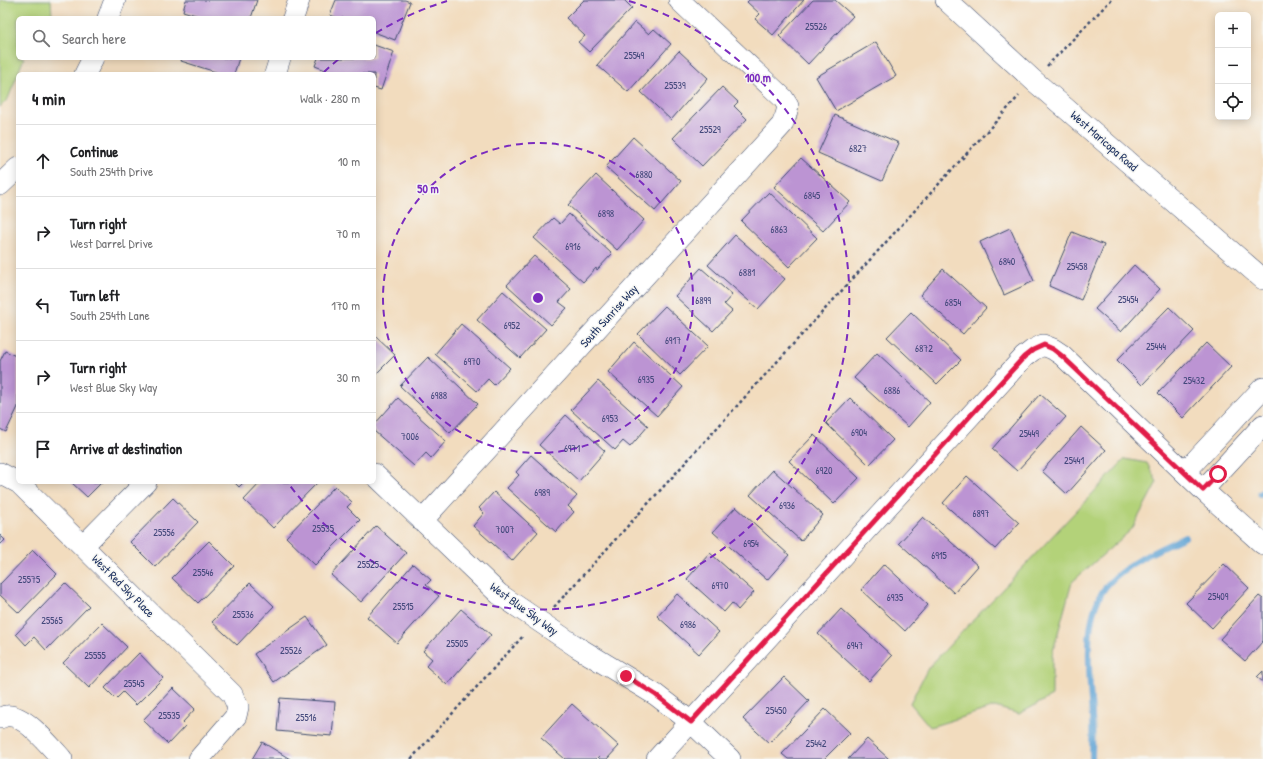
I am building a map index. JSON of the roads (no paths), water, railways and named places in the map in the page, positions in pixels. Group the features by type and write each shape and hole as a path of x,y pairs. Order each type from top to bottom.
{"street":[{"path":"109,16 115,0"},
{"path":"294,16 299,0"},
{"name":"South Sunrise Way","path":"422,521 782,125 788,106 783,98 679,0"},
{"name":"West Maricopa Road","path":"946,0 1033,80 1263,279"},
{"path":"86,72 92,60"},
{"path":"276,72 279,60"},
{"path":"0,185 16,170"},
{"path":"657,759 1024,357 1033,350 1044,345 1053,349 1062,356 1203,490 1263,544"},
{"path":"1185,472 1263,388"},
{"path":"1203,490 1263,425"},
{"name":"West Red Sky Place","path":"0,473 16,481"},
{"name":"West Blue Sky Way","path":"376,476 499,594 577,647 656,695 691,722 730,759"},
{"name":"West Red Sky Place","path":"20,484 229,690 235,699 238,707 236,716 231,724 200,759"},
{"path":"83,546 144,484"},
{"path":"3,717 19,718 32,727 62,759"}],"waterway":[{"path":"1092,759 1089,646 1090,628 1094,611 1100,596 1117,575 1135,562 1185,537"}]}
